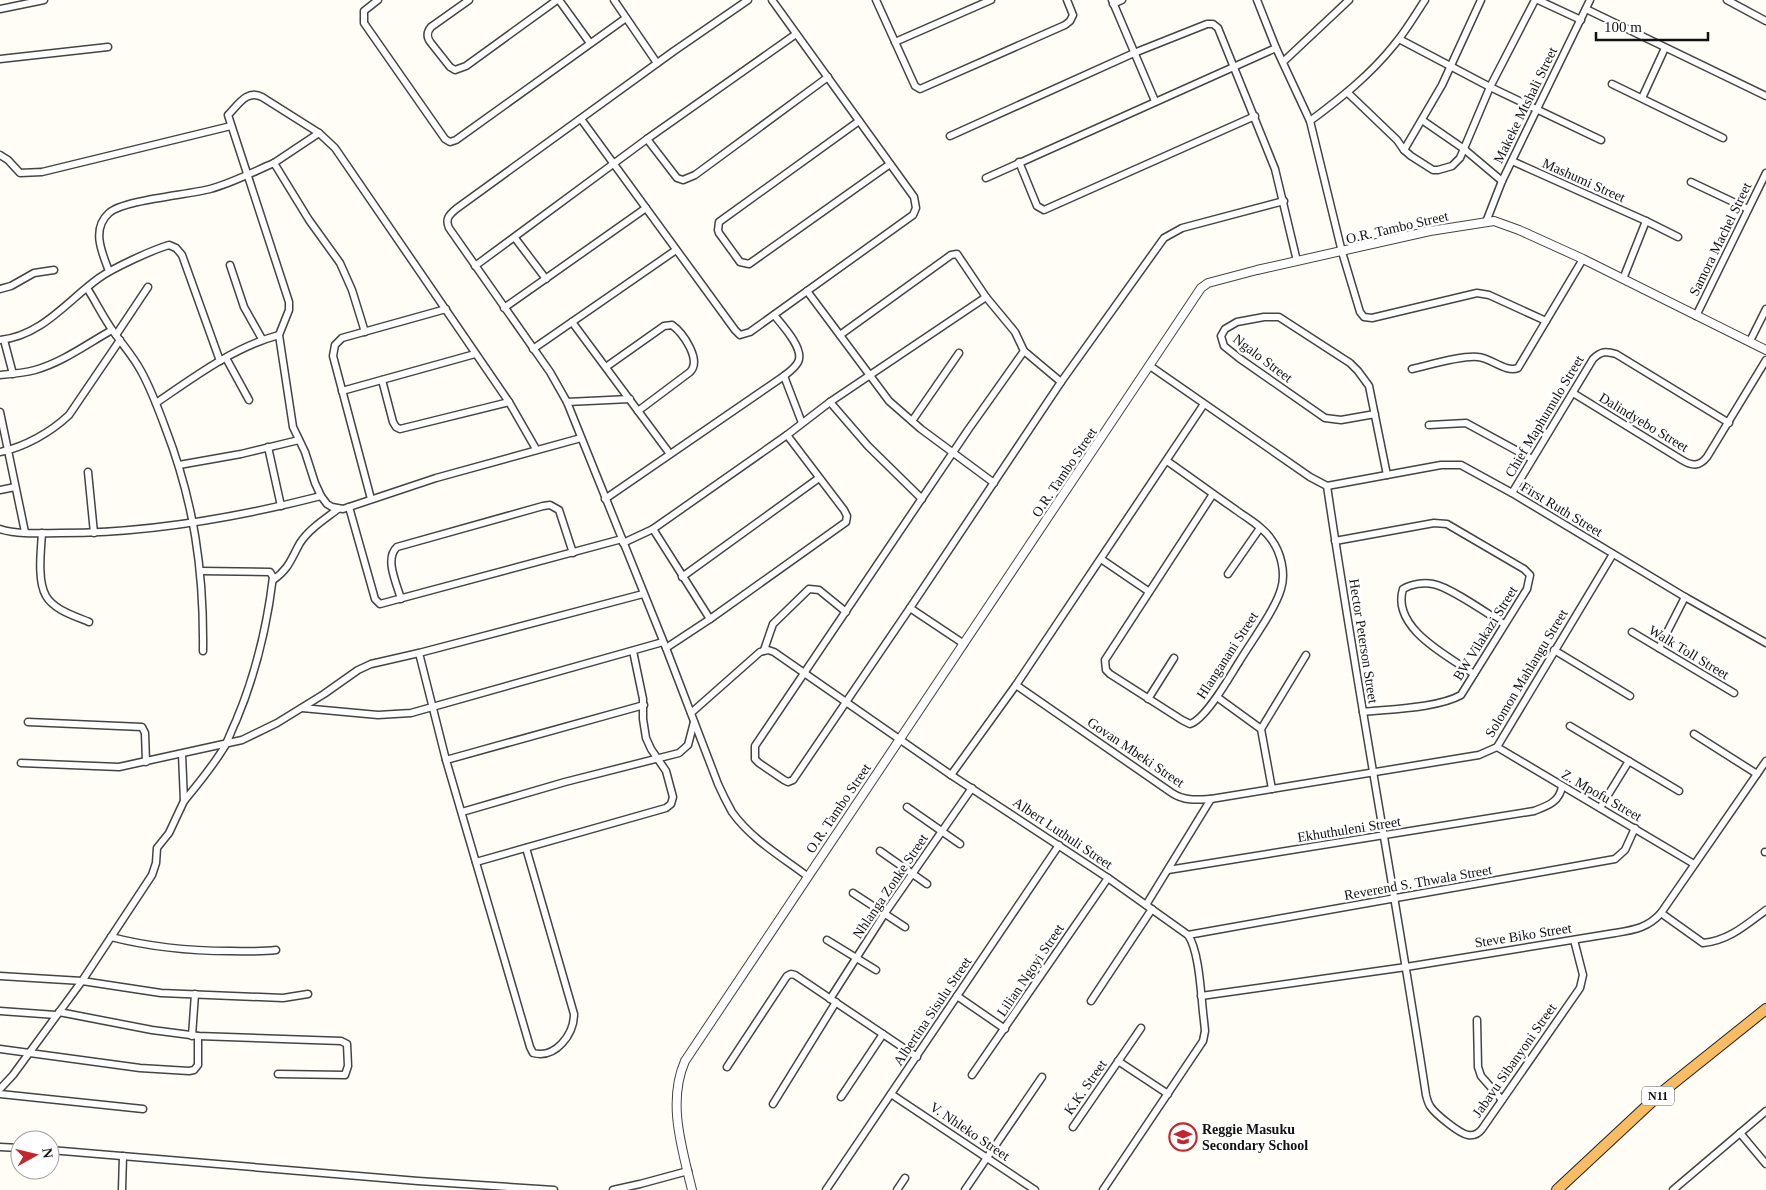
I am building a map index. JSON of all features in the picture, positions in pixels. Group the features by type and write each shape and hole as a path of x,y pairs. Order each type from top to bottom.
{"highway":[{"name":"N11","path":"1556,1190 1661,1093 1766,1009"}],"street":[{"path":"0,9 44,0"},
{"path":"378,0 364,11 364,23 445,139 450,142 456,140 626,18"},
{"path":"469,0 435,24 428,33 428,39 431,43 450,67 456,70 466,66 558,0 590,43"},
{"path":"614,0 658,63"},
{"path":"748,0 449,215 447,221 449,228 558,385 567,402 718,784 732,812 749,832 807,876"},
{"path":"581,119 738,333 743,335 750,332 915,212 916,205 914,197 772,0"},
{"path":"876,0 918,89 1065,25 1073,15 1068,0"},
{"path":"895,42 992,0"},
{"path":"1122,0 1112,2 1155,102"},
{"path":"1258,0 1276,48 1310,121 1342,252 1360,312 1364,317 1372,318 1477,293 1486,294 1546,321"},
{"path":"1283,62 1349,0"},
{"path":"1310,121 1348,93 1368,73 1399,39 1424,0"},
{"path":"1404,150 1442,85 1449,66 1481,0"},
{"path":"1348,93 1398,140 1404,150 1411,156 1433,170 1438,170 1455,164 1464,149 1490,87 1536,0 1581,20"},
{"name":"Makeke Mtshali Street","path":"1486,222 1502,181 1590,0"},
{"path":"1727,0 1766,21"},
{"path":"1586,9 1766,96"},
{"path":"950,136 1134,53 1210,23 1218,28 1275,169 1297,261"},
{"path":"475,266 647,139 796,34"},
{"path":"1399,39 1490,87 1601,140"},
{"path":"0,59 108,47"},
{"path":"986,178 1276,48"},
{"path":"1642,98 1665,48"},
{"path":"647,139 677,178 686,180 828,78"},
{"path":"1612,84 1723,138"},
{"path":"338,509 327,504 321,496 305,452 293,427 279,335 289,310 289,302 228,115 246,96 254,94 262,97 319,133 335,148 509,402 536,449"},
{"path":"1019,162 1037,206 1044,210 1254,116"},
{"path":"1422,120 1464,149 1502,181"},
{"path":"859,121 719,222 719,233 740,262 749,264 890,164"},
{"path":"0,155 8,160 20,173 42,172 232,126"},
{"path":"109,271 102,252 99,233 101,225 109,213 130,204 207,190 274,163 319,133"},
{"name":"Mashumi Street","path":"1512,161 1646,221 1678,238"},
{"path":"274,163 309,220 340,264 352,290 365,332"},
{"name":"Samora Machel Street","path":"1696,316 1766,173"},
{"path":"1691,182 1748,208"},
{"path":"1024,352 953,453 755,746 755,758 759,763 784,780 790,781 847,702 1061,382 1164,238 1182,228 1284,201"},
{"path":"504,308 646,208"},
{"name":"O.R. Tambo Street","path":"692,1190 677,1116 677,1089 681,1070 696,1043 1198,293 1208,283 1430,231 1494,221 1508,225 1583,259 1766,350"},
{"path":"1623,279 1646,221"},
{"path":"515,238 546,279"},
{"path":"13,374 2,340 36,328 109,271 163,247 172,246 182,256 223,359 249,400"},
{"path":"533,349 676,250"},
{"path":"840,335 954,254 957,254 986,296 1015,332 1024,352 1061,382"},
{"path":"1412,369 1476,357 1515,369 1521,364 1583,259"},
{"path":"230,265 244,307 262,339"},
{"path":"0,289 11,286 34,273 54,270"},
{"path":"0,452 47,431 60,423 69,414 116,335 148,287"},
{"path":"87,288 136,363 156,403 179,465 187,491 201,571 203,651"},
{"path":"808,291 890,401 912,421 994,483"},
{"path":"348,507 376,602 382,604 622,541 653,529 787,435 830,402 986,296"},
{"path":"371,499 342,391 334,356 335,345 342,338 446,309"},
{"path":"1750,341 1766,309"},
{"path":"605,499 784,376 798,363 800,352 774,315"},
{"name":"Ngalo Street","path":"1375,414 1341,420 1325,418 1239,358 1224,346 1221,336 1226,329 1237,322 1264,317 1279,317 1350,363 1369,386 1375,414 1387,475"},
{"path":"572,322 670,454"},
{"path":"606,367 664,326 672,325 680,332 694,355 694,367 638,411"},
{"path":"0,375 36,369 116,335"},
{"path":"156,403 223,359 262,339 279,335"},
{"name":"Chief Maphumulo Street","path":"1512,493 1593,359 1598,354 1608,351 1616,354 1729,423"},
{"path":"912,421 959,353"},
{"path":"342,391 475,354"},
{"name":"Dalindyebo Street","path":"1573,394 1691,465 1702,463 1707,458 1766,360"},
{"path":"1150,366 1310,477 1327,486"},
{"path":"784,376 802,423"},
{"path":"382,380 392,422 400,429 509,402"},
{"path":"567,402 630,399"},
{"path":"830,402 868,446 922,499"},
{"path":"952,775 1016,685 1204,404"},
{"path":"0,412 25,532"},
{"path":"1429,426 1466,423 1532,459"},
{"path":"302,708 378,715 411,713 633,651 664,645 710,619 846,522 846,513 787,435"},
{"path":"273,580 287,569 300,543 308,534 338,509 536,449 581,438"},
{"path":"179,465 299,440"},
{"path":"268,447 281,506"},
{"name":"Hlanganani Street","path":"1167,461 1214,494 1260,528 1272,540 1283,571 1282,587 1275,604 1217,697 1197,721 1190,724 1110,674 1106,670 1104,663 1108,653 1148,591 1214,494"},
{"name":"First Ruth Street","path":"1327,486 1441,465 1461,465 1512,493 1685,597 1766,643"},
{"path":"88,472 94,533"},
{"path":"682,577 819,478"},
{"name":"Hector Peterson Street","path":"1327,486 1372,772 1413,1011"},
{"path":"0,490 15,487"},
{"path":"0,529 25,532 94,533 193,524 321,496"},
{"path":"401,599 391,560 392,552 397,547 543,506 554,506 558,510 573,553"},
{"name":"BW Vilakazi Street","path":"1335,541 1434,523 1447,524 1524,569 1530,575 1527,589 1461,695 1453,699 1428,704 1363,712"},
{"path":"1228,574 1260,528"},
{"path":"653,529 710,619"},
{"path":"42,532 41,574 42,586 46,596 64,611 89,622"},
{"name":"Solomon Mahlangu Street","path":"1372,772 1479,755 1497,747 1613,554"},
{"path":"1101,559 1148,591"},
{"path":"0,1089 82,981 152,875 156,863 157,848 169,833 184,802 226,744 243,704 257,662 273,575 270,572 201,571"},
{"path":"1474,674 1422,637 1409,624 1402,609 1401,595 1403,589 1409,585 1434,584 1446,588 1504,624"},
{"path":"691,713 754,656 764,650 773,624 809,589 819,590 846,612"},
{"path":"21,763 107,768 146,762 226,744 258,733 302,708 365,666 643,594"},
{"path":"1659,648 1685,597"},
{"path":"910,608 964,644"},
{"name":"Walk Toll Street","path":"1632,632 1734,693"},
{"name":"Albert Luthuli Street","path":"764,650 774,652 952,775 1108,878 1188,935"},
{"path":"1554,650 1630,696"},
{"path":"476,862 669,806 672,802 672,792 666,771 646,738 643,720 644,705 633,651"},
{"path":"419,653 446,760 530,1047 536,1054 552,1051 561,1045 571,1030 574,1014 526,848"},
{"path":"1272,789 1261,729 1306,655"},
{"path":"1148,699 1174,658"},
{"name":"Govan Mbeki Street","path":"1016,685 1176,796 1190,800 1211,799 1372,772"},
{"path":"1217,697 1261,729"},
{"path":"446,760 644,705"},
{"path":"462,812 679,753 686,748 690,741 694,721"},
{"path":"28,722 142,728 145,733 146,762"},
{"path":"1570,726 1679,791"},
{"path":"1694,734 1757,774"},
{"name":"Z. Mpofu Street","path":"1497,747 1694,864"},
{"path":"182,754 184,802"},
{"path":"1600,808 1629,761"},
{"name":"Steve Biko Street","path":"1201,996 1406,967 1644,927 1654,921 1661,913 1766,761"},
{"name":"Ekhuthuleni Street","path":"1168,870 1534,811 1553,803 1558,798 1562,786"},
{"name":"Nhlanga Zonke Street","path":"773,1104 885,913 972,788"},
{"path":"1091,1001 1149,907 1168,870 1211,799"},
{"path":"907,807 960,844"},
{"name":"Reverend S. Thwala Street","path":"1188,935 1615,859 1625,850 1635,828"},
{"name":"Albertina Sisulu Street","path":"826,1190 1059,845"},
{"path":"880,851 927,884"},
{"name":"Lilian Ngoyi Street","path":"972,1075 1108,878"},
{"path":"853,893 905,927"},
{"path":"1661,913 1703,943 1721,940 1734,934 1766,910"},
{"path":"1103,1190 1203,1040 1205,1031 1201,996 1193,946 1188,935"},
{"path":"111,938 184,949 258,952 276,950"},
{"path":"827,940 876,970"},
{"name":"Jabavu Sibanyoni Street","path":"1413,1011 1427,1100 1437,1114 1465,1134 1474,1135 1479,1133 1582,984 1582,971 1574,940"},
{"path":"728,1067 785,979 791,974 917,1057"},
{"path":"0,976 82,981 148,992 283,998 308,994"},
{"path":"0,1049 140,1068 194,1070 198,1065 195,1036 195,994"},
{"path":"957,996 1004,1028"},
{"path":"0,1011 58,1014 195,1036 341,1042 347,1044 348,1066 345,1075 278,1074"},
{"path":"1478,1020 1478,1067 1481,1076 1502,1100"},
{"name":"K.K. Street","path":"1073,1127 1141,1028"},
{"path":"841,1096 883,1034"},
{"name":"K.K. Street","path":"1118,1061 1168,1094"},
{"path":"965,1190 1042,1077"},
{"path":"0,1094 143,1109"},
{"name":"V. Nhleko Street","path":"891,1094 1035,1190"},
{"path":"1673,1190 1766,1110"},
{"path":"1740,1132 1766,1164"},
{"path":"60,1151 418,1181 554,1190"},
{"path":"122,1190 123,1156"},
{"path":"612,1190 625,1189 688,1171"},
{"path":"897,1190 906,1178"}],"place":[{"name":"Reggie Masuku Secondary School","path":"1183,1137"}]}
